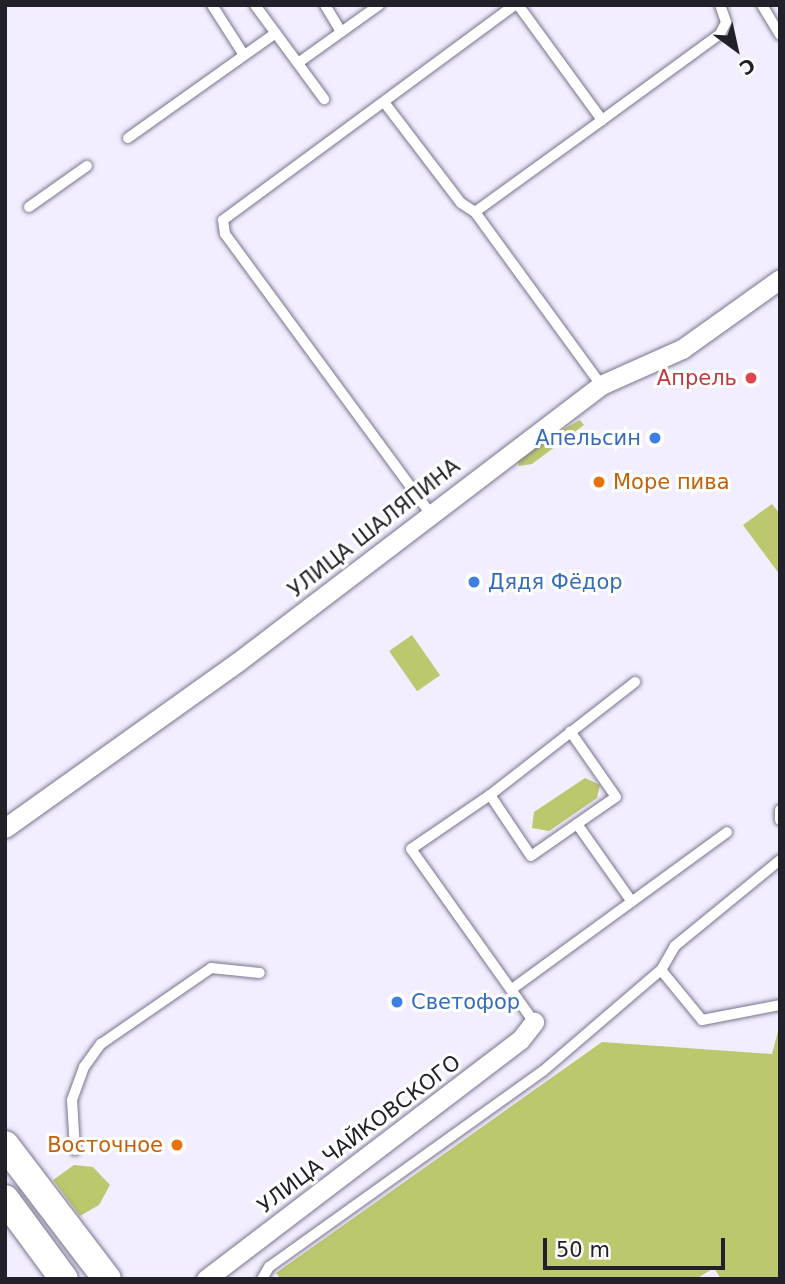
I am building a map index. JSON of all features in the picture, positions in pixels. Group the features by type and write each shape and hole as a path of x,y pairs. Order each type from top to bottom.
{"main road":[{"path":"5,1145 107,1279"},
{"path":"5,1199 64,1279"}],"street":[{"name":"УЛИЦА ШАЛЯПИНА","path":"5,828 249,654 430,513 601,385 682,349 780,279"},
{"name":"УЛИЦА ЧАЙКОВСКОГО","path":"206,1279 520,1040 534,1022"}],"lane":[{"path":"212,5 244,55"},
{"path":"255,5 324,99"},
{"path":"325,5 341,32"},
{"path":"298,63 379,5"},
{"path":"430,513 222,227 229,215 517,5 602,120"},
{"path":"475,212 720,34 726,22 720,5"},
{"path":"762,5 780,35"},
{"path":"128,138 275,33"},
{"path":"384,103 461,203 475,212 601,385"},
{"path":"29,207 87,166"},
{"path":"534,1022 411,849 490,795 635,682"},
{"path":"490,795 531,856 616,797 570,731"},
{"path":"780,810 780,820"},
{"path":"577,824 632,902"},
{"path":"512,989 727,832"},
{"path":"262,1279 269,1267 543,1070 661,970 675,946 780,860"},
{"path":"75,1150 72,1100 84,1067 101,1044 211,968 260,973"},
{"path":"661,970 702,1020 780,1005"}],"green space":[{"path":"580,420 584,425 532,464 519,466 517,455"},
{"path":"772,504 780,514 780,575 743,525"},
{"path":"412,635 440,675 417,691 389,651"},
{"path":"585,778 600,785 597,798 549,831 532,828 534,812"},
{"path":"780,1024 780,1279 721,1279 714,1268 696,1279 281,1279 276,1273 602,1042 772,1054"},
{"path":"74,1165 93,1167 110,1185 99,1205 80,1216 53,1180"}],"place":[{"name":"Апрель","path":"751,378"},
{"name":"Апельсин","path":"655,438"},
{"name":"Море пива","path":"599,482"},
{"name":"Дядя Фёдор","path":"474,582"},
{"name":"Светофор","path":"397,1002"},
{"name":"Восточное","path":"177,1145"}]}
